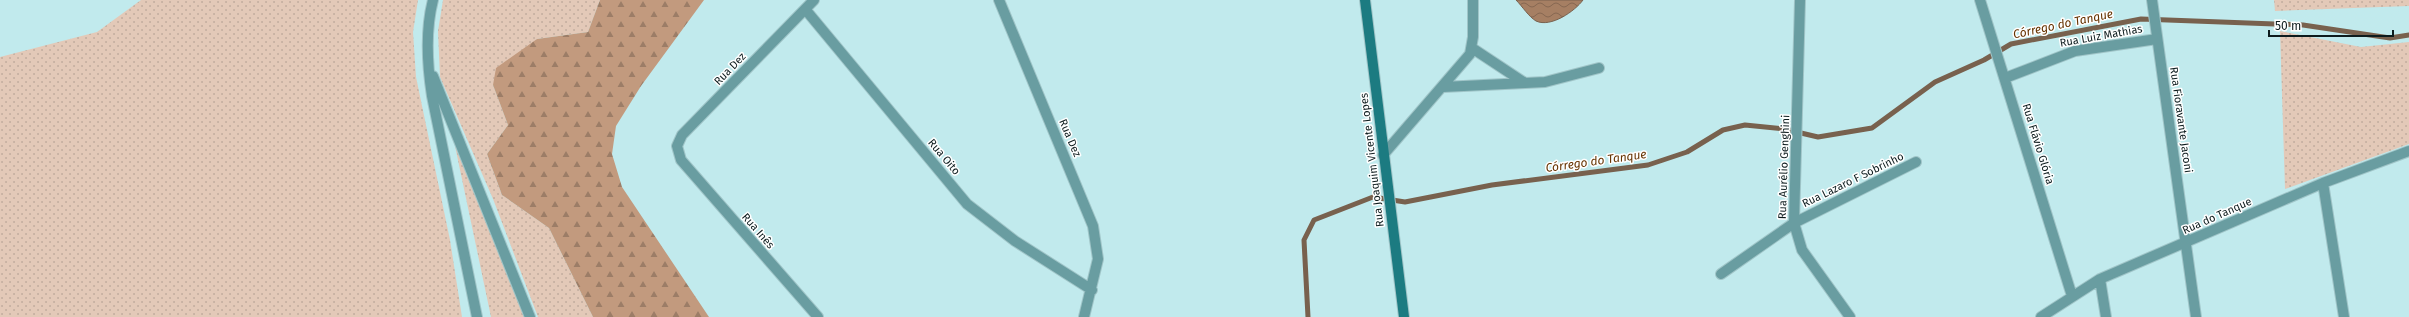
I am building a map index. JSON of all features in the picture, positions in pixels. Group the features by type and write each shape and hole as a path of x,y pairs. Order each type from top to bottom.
{"street":[{"path":"433,0 428,35 427,62 432,96 477,317"},
{"name":"Rua Dez","path":"681,160 677,146 682,135 814,0"},
{"name":"Rua Dez","path":"999,0 1093,226 1098,259 1092,290"},
{"name":"Rua Joaquim Vicente Lopes","path":"1365,0 1386,184 1404,317"},
{"path":"1383,155 1464,62 1472,48 1473,0"},
{"name":"Rua Aurélio Genghini","path":"1800,0 1794,223 1802,250 1850,317"},
{"name":"Rua Flávio Glória","path":"1980,0 1984,19 2004,77 2072,296"},
{"name":"Rua Fioravante Jaconi","path":"2152,0 2196,317"},
{"name":"Rua Oito","path":"805,9 967,204 1014,241 1092,290"},
{"name":"Rua Luiz Mathias","path":"2004,77 2075,51 2156,34"},
{"path":"1472,48 1525,83"},
{"path":"427,62 502,243 530,317"},
{"path":"1443,87 1545,82 1599,68"},
{"name":"Rua do Tanque","path":"2041,317 2100,279 2323,183 2409,151"},
{"name":"Rua Inês","path":"681,160 818,317"},
{"name":"Rua Lazaro F Sobrinho","path":"1721,274 1794,223 1916,162"},
{"path":"2323,183 2344,317"},
{"path":"2100,279 2106,317"},
{"path":"1084,317 1092,290"}],"shaded area":[{"path":"141,0 418,0 413,32 416,77 450,240 462,317 0,317 0,57 97,32"},
{"path":"443,0 600,0 588,32 537,39 493,85 508,125 487,154 502,195 549,228 593,317 538,317 493,199 440,77 438,31"},
{"path":"2274,0 2409,0 2409,6 2275,11"},
{"path":"2280,31 2361,47 2409,42 2409,144 2285,189"},
{"path":"455,146 503,259 524,317 491,317"}],"green space":[{"path":"600,0 704,0 641,86 616,126 612,154 622,187 709,317 593,317 549,228 502,195 487,154 508,125 493,85 496,68 537,39 588,32"}],"water":[{"path":"1516,0 1583,0 1574,9 1562,17 1542,23 1533,19"}],"waterway":[{"name":"Córrego do Tanque","path":"1308,317 1304,240 1314,220 1373,197 1405,202 1492,185 1648,165 1687,152 1723,130 1745,125 1784,129 1818,137 1872,128 1935,82 1984,60 2011,44 2141,19 2303,25 2390,38 2409,35"}]}
